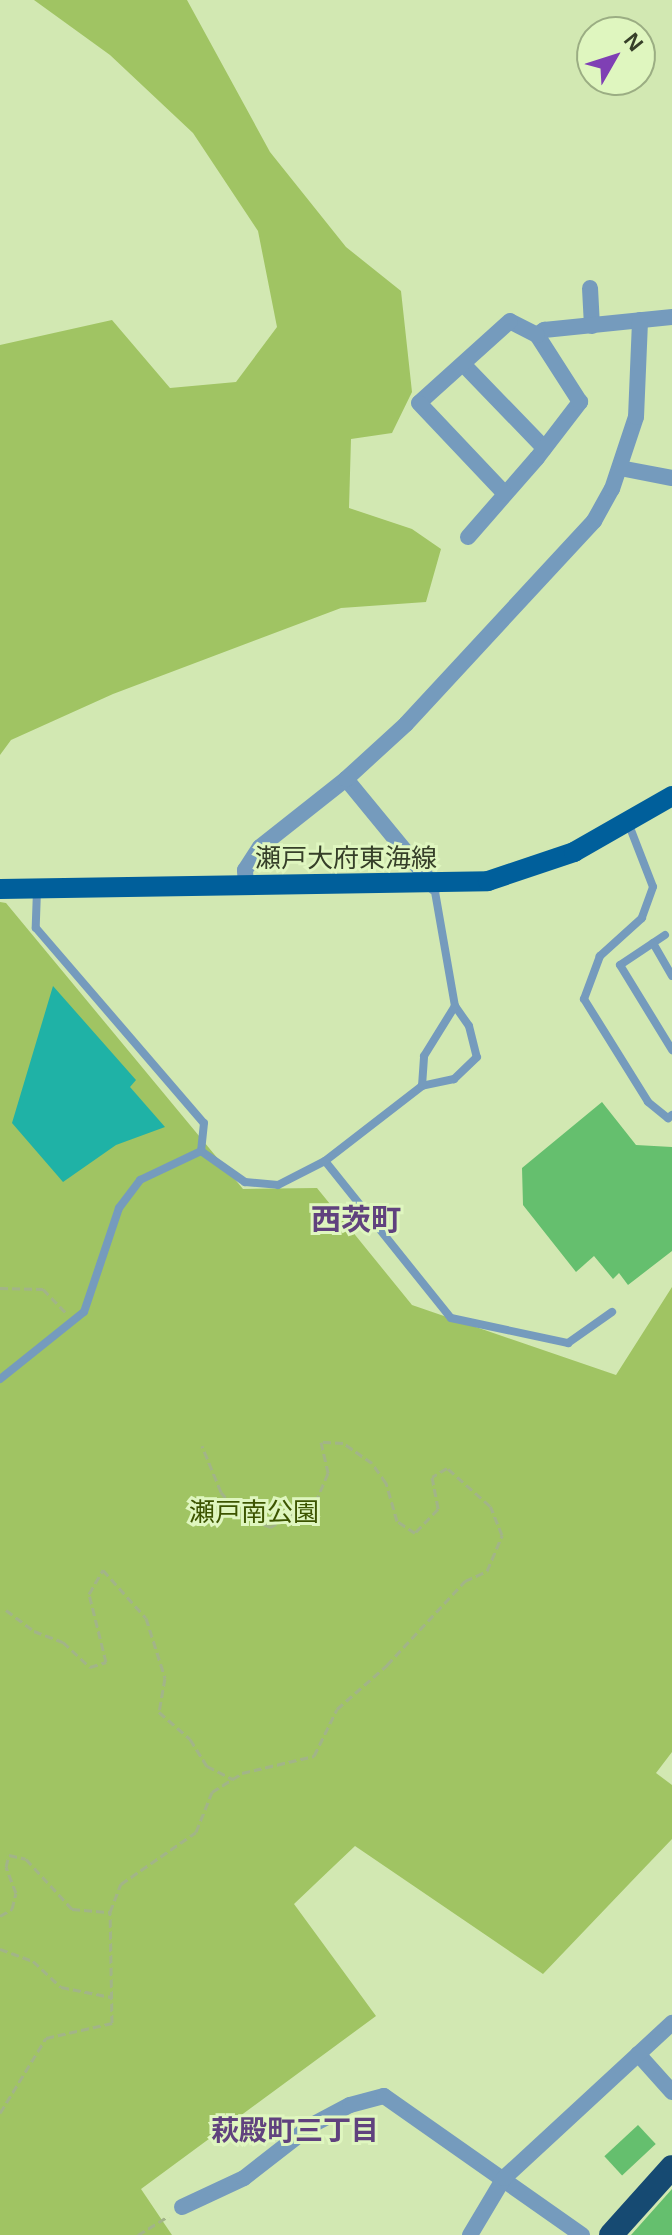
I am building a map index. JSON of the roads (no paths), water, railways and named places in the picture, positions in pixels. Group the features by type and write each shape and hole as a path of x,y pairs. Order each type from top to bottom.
{"highway":[{"path":"611,2235 672,2167"}],"main road":[{"name":"瀬戸大府東海線","path":"0,889 434,886 488,881 574,852 629,825 672,796"}],"street":[{"path":"590,288 592,326"},
{"path":"537,335 544,330 672,317"},
{"path":"246,885 245,870 260,847 346,779 594,521 620,468 636,417 640,320"},
{"path":"468,537 505,494 544,448 580,402 537,335 510,321 419,403 505,494"},
{"path":"463,364 544,448"},
{"path":"620,468 672,478"},
{"path":"346,779 434,886"},
{"path":"470,2235 504,2178 672,2023"},
{"path":"638,2054 672,2092"},
{"path":"182,2207 244,2178 312,2125 350,2105 384,2096 582,2235"}],"lane":[{"path":"629,825 653,887 642,918 600,956 584,999 648,1102 668,1118 672,1115"},
{"path":"201,1151 245,1182 278,1185 325,1161 422,1086 454,1079 477,1057 469,1026 455,1006 434,886"},
{"path":"37,888 36,928 204,1123 201,1151"},
{"path":"665,935 620,965 672,1050"},
{"path":"653,943 672,976"},
{"path":"422,1086 424,1056 455,1006"},
{"path":"0,1379 84,1312 119,1208 140,1180 201,1151"},
{"path":"325,1161 451,1318 568,1343 612,1312"}],"water":[{"path":"53,986 136,1080 130,1087 165,1127 116,1145 63,1182 12,1123"}],"district":[{"name":"西茨町","path":"356,1220"},
{"name":"萩殿町三丁目","path":"295,2131"}],"park label":[{"name":"瀬戸南公園","path":"254,1513"}]}
